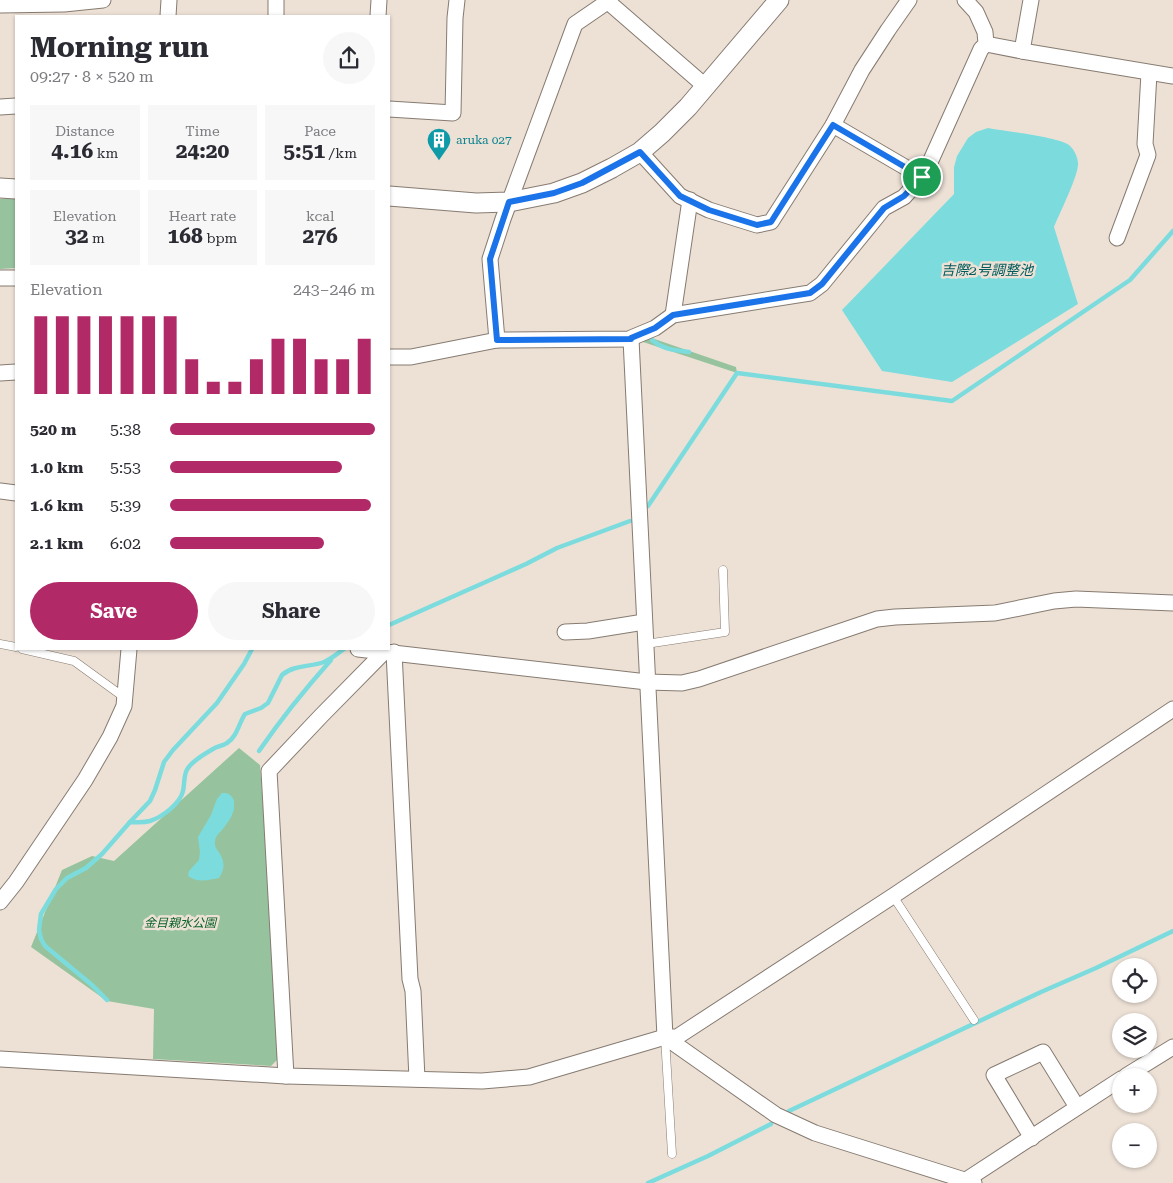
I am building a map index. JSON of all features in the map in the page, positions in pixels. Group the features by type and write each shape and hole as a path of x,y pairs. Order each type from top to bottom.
{"street":[{"path":"0,5 64,4 103,0"},
{"path":"168,0 168,15"},
{"path":"276,0 276,15"},
{"path":"378,0 378,15"},
{"path":"390,109 453,113 457,0"},
{"path":"497,340 490,259 509,202 575,24 608,0 705,86"},
{"path":"390,196 476,203 509,202 554,193 582,183 640,152 662,133 688,107 779,0"},
{"path":"640,152 680,196 709,210 757,225 771,222 833,125 862,70 909,0"},
{"path":"965,0 976,12 984,32 986,44"},
{"path":"1022,51 1031,0"},
{"path":"986,44 1173,76"},
{"path":"390,357 411,357 497,340 631,339 655,328 673,315 810,293 822,284 884,208 904,196 922,177 981,49 986,44"},
{"path":"1117,238 1148,155 1145,144 1149,73"},
{"path":"0,107 15,106"},
{"path":"833,125 922,177"},
{"path":"0,188 15,189"},
{"path":"673,315 690,200"},
{"path":"0,278 15,278"},
{"path":"631,339 665,1037"},
{"path":"0,373 15,372"},
{"path":"0,491 15,493"},
{"path":"369,650 647,682 682,683 877,620 995,613 1054,601 1076,599 1173,602"},
{"path":"565,632 644,622"},
{"path":"0,902 16,882 85,780 110,737 124,706 129,650"},
{"path":"286,1076 269,771 321,716 390,652"},
{"path":"390,652 418,1080"},
{"path":"0,1059 286,1076 482,1081 529,1076 665,1037 676,1037 893,896 1173,709"},
{"path":"665,1037 776,1115 815,1133 970,1182 1112,1085"},
{"path":"1139,1068 1173,1047"},
{"path":"1032,1138 994,1075 1043,1052 1077,1107"}],"lane":[{"path":"646,644 725,632 723,570"},
{"path":"0,644 15,648"},
{"path":"26,650 74,662 125,698"},
{"path":"893,896 974,1020"},
{"path":"665,1037 672,1154"}],"green space":[{"path":"15,198 15,268 0,269 0,199"},
{"path":"640,334 736,367 737,373 631,338"},
{"name":"金目親水公園","path":"239,748 260,765 281,1056 271,1066 153,1059 154,1009 107,1001 31,947 62,870 92,856 114,861"}],"water":[{"name":"吉際2号調整池","path":"988,128 1056,140 1070,146 1077,156 1077,169 1072,185 1054,227 1078,304 952,382 882,371 842,310 954,194 954,167 957,156 968,138 976,132"},
{"path":"222,793 231,796 234,800 231,818 215,840 215,846 223,861 223,870 219,878 195,880 188,876 189,871 199,860 198,837 211,815 217,799"}],"waterway":[{"path":"648,506 737,373 952,401 1130,280 1173,231"},
{"path":"652,340 665,348 689,352"},
{"path":"390,625 526,564 557,548 630,521"},
{"path":"130,822 150,801 164,762 217,703 251,650"},
{"path":"107,1000 45,946 41,939 39,930 41,914 56,889 67,878 86,868 102,854 130,822 150,821 165,813 174,805 181,796 184,788 185,773 190,766 196,760 230,740 236,734 245,714 268,703 282,675 291,669 324,662 343,650"},
{"path":"259,751 294,704 331,660"},
{"path":"789,1111 1173,931"},
{"path":"648,1183 708,1156 771,1124"}],"place":[{"name":"aruka 027","path":"439,161"}],"route":[{"path":"833,125 922,177 904,196 884,208 822,284 810,293 673,315 655,328 631,339 497,340 490,259 509,202 554,193 582,183 640,152 680,196 709,210 757,225 771,222 833,125"}]}
